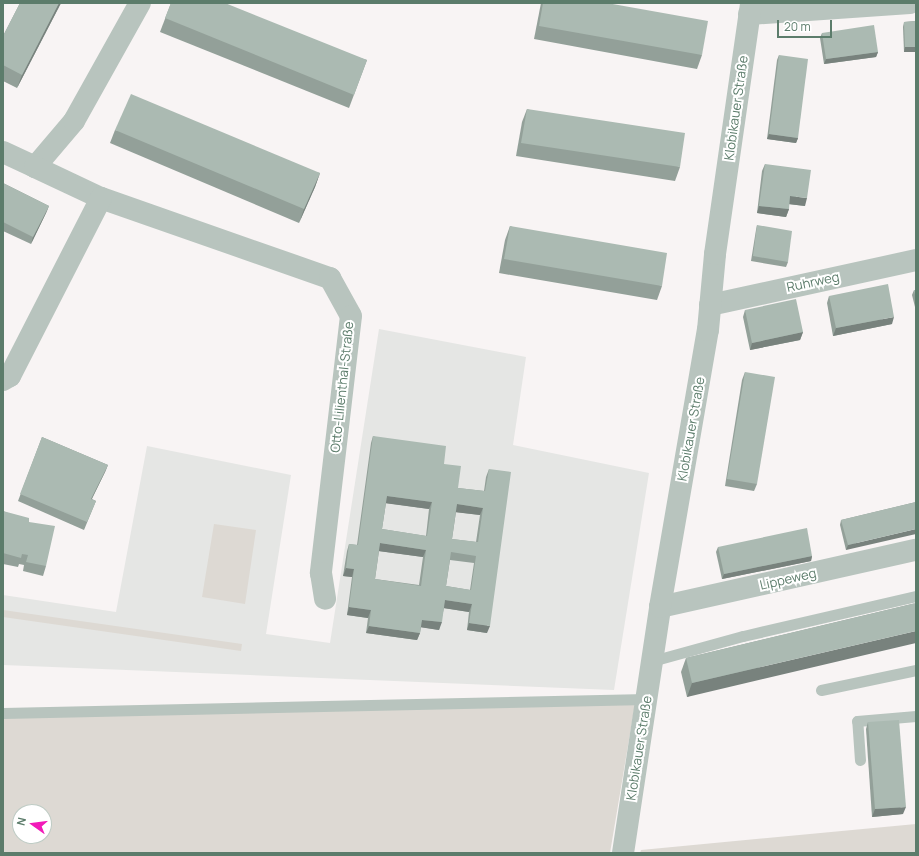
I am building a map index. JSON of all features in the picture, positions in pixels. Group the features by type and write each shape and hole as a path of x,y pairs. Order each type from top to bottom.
{"street":[{"path":"35,167 74,121 140,3"},
{"path":"750,8 910,3"},
{"name":"Klobikauer Straße","path":"623,853 660,607 710,305 750,8"},
{"name":"Otto-Lilienthal-Straße","path":"3,152 101,198 330,278 351,316 321,573 325,599"},
{"path":"3,380 10,376 101,198"},
{"name":"Ruhrweg","path":"710,305 916,260"},
{"name":"Lippeweg","path":"660,607 916,550"}],"lane":[{"path":"652,661 743,636 916,596"},
{"path":"821,690 916,670"},
{"path":"3,713 646,699"},
{"path":"860,760 857,721 916,716"}],"shaded area":[{"path":"379,329 526,357 513,445 649,473 614,690 3,665 3,595 116,612 147,446 291,475 266,634 330,643"},
{"path":"214,524 256,530 245,604 202,597"},
{"path":"3,610 242,644 241,651 3,617"},
{"path":"635,704 610,853 3,853 3,713"},
{"path":"916,824 916,853 640,853 641,850"}],"building":[{"path":"20,3 59,3 22,75 3,65 3,36"},
{"path":"171,3 225,3 367,60 354,95 165,18"},
{"path":"543,3 607,3 708,21 702,55 539,26"},
{"path":"916,21 916,47 905,47 904,22"},
{"path":"874,25 878,52 826,59 822,33"},
{"path":"779,55 808,59 798,138 769,134"},
{"path":"131,94 320,173 304,209 115,130"},
{"path":"527,109 685,133 680,167 521,143"},
{"path":"765,164 811,170 807,198 790,196 789,209 759,206"},
{"path":"3,183 49,206 33,237 3,222"},
{"path":"757,225 792,231 788,262 753,256"},
{"path":"510,226 667,253 662,286 504,259"},
{"path":"888,284 894,317 836,328 829,296"},
{"path":"796,299 803,332 752,343 745,310"},
{"path":"745,372 775,377 757,484 727,479"},
{"path":"373,436 446,446 444,464 461,466 458,488 485,491 489,469 511,472 490,626 469,623 472,604 445,600 442,622 422,620 420,633 369,626 371,610 349,607 354,569 346,568 349,544 358,545","holes":["387,496 432,502 427,536 382,529","457,504 483,508 478,542 452,539","380,543 426,550 421,586 375,579","451,552 476,556 471,590 446,586"]},
{"path":"42,437 108,465 91,499 96,501 87,522 20,494"},
{"path":"916,502 916,529 848,545 841,520"},
{"path":"3,511 29,518 29,522 55,526 46,566 26,562 28,555 22,554 21,558 3,553"},
{"path":"807,528 812,556 724,574 718,547"},
{"path":"916,603 916,631 692,683 686,658"},
{"path":"899,720 906,807 875,809 868,722"}]}
